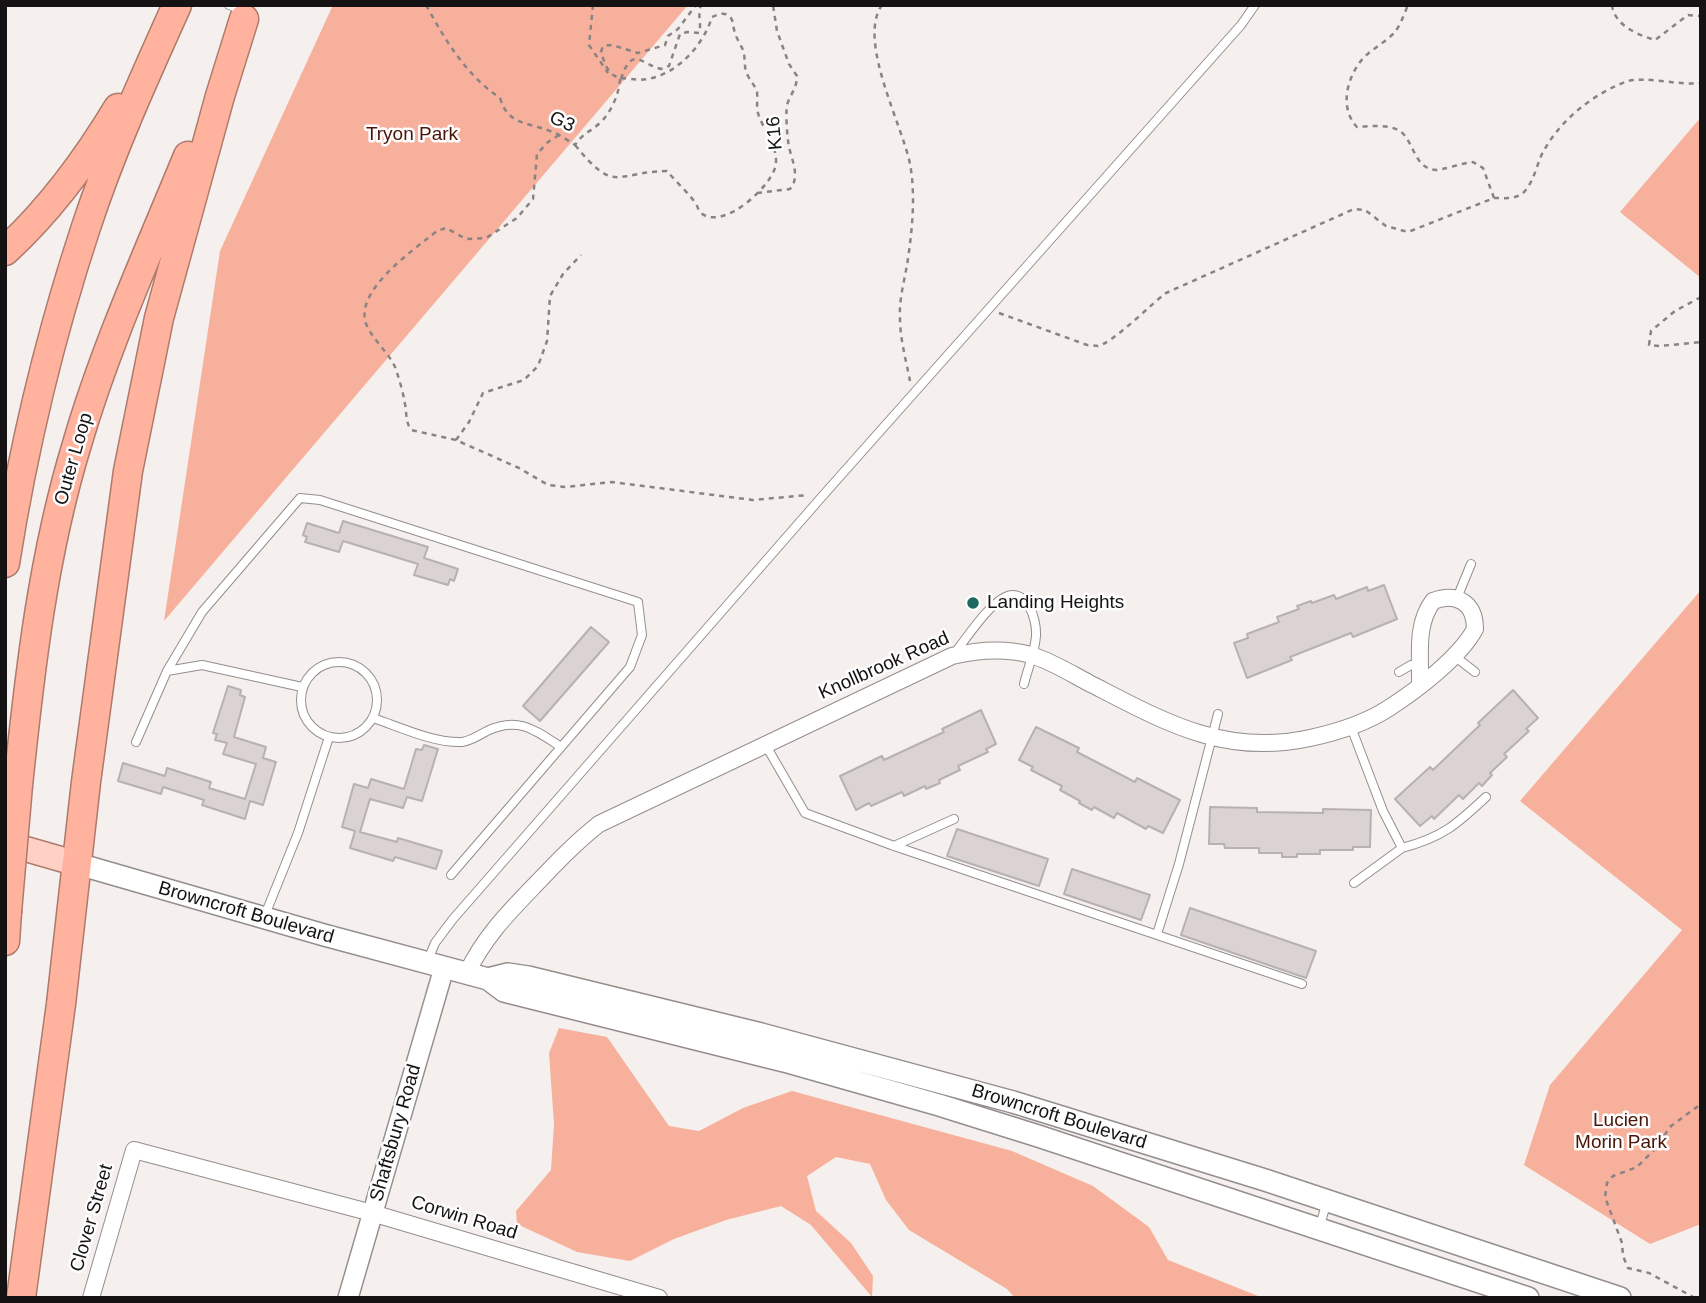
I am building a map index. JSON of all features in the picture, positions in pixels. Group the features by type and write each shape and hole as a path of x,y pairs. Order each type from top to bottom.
{"highway":[{"path":"5,251 37,220 77,170 140,72 176,5"},
{"path":"5,563 42,381 74,264 120,136 176,5"},
{"path":"21,1298 121,515 144,387 164,299 243,11"},
{"name":"Outer Loop","path":"5,941 18,785 40,602 56,523 76,446 111,344 243,11"}],"main road":[{"name":"Browncroft Boulevard","path":"5,843 477,976 504,991 761,1034 1013,1102 1327,1200 1620,1298"},
{"name":"Browncroft Boulevard","path":"624,1011 939,1105 1528,1298"}],"street":[{"path":"1420,685 1420,630 1428,608 1433,601 1444,597 1457,598"},
{"name":"Knollbrook Road","path":"477,976 483,942 590,831 619,813 952,656 988,650 1031,656 1162,720 1211,738 1261,745 1288,743 1350,727 1379,715 1420,685 1470,638 1475,629 1472,610 1457,598"},
{"name":"Shaftsbury Road","path":"348,1298 435,965"},
{"name":"Corwin Road","path":"134,1150 372,1213 659,1298"},
{"name":"Clover Street","path":"91,1298 134,1150"}],"lane":[{"path":"435,965 435,943 453,919 826,492 1241,25 1255,5"},
{"path":"136,742 167,671 202,612 300,498 320,499 638,602 642,635 630,667 451,875"},
{"path":"1457,598 1471,564"},
{"path":"952,656 997,602 1006,596 1014,595 1028,603 1036,626 1036,637 1024,684"},
{"path":"1453,655 1475,672"},
{"path":"330,662 355,664 366,672 377,694 377,707 373,718 365,728 342,738 317,732 302,712 302,687 318,667 330,662"},
{"path":"167,671 202,665 302,687"},
{"path":"1399,672 1412,665 1421,665"},
{"path":"1157,933 1218,714"},
{"path":"373,718 440,739 464,742 494,728 516,723 535,730 561,747"},
{"path":"1350,727 1383,811 1402,848"},
{"path":"264,918 298,833 329,737"},
{"path":"765,744 806,813 894,846 1302,984"},
{"path":"1354,883 1402,848 1430,841 1453,828 1486,797"},
{"path":"894,846 954,819"},
{"path":"1319,1229 1327,1200"}],"path":[{"name":"G3","path":"426,5 460,61 486,88 500,98 504,110 513,119 559,135 575,145 583,133 598,124 610,110 621,79"},
{"path":"575,145 601,174 615,178 667,172 700,212 708,216 721,217 734,212 757,192 777,166 776,155 757,111 758,94 748,76 744,52 735,33 733,20 721,13 712,17 695,50 687,59 661,76 638,81 621,79 607,72 589,45 593,5"},
{"path":"621,79 609,72 601,52 603,46 612,45 638,53 664,45 668,36 678,29 696,5"},
{"path":"621,79 625,65 633,61 643,60 661,69 669,66 680,34 699,33 698,15 701,5"},
{"name":"K16","path":"757,192 790,189 794,184 795,171 788,144 789,120 786,110 797,76 789,64 777,32 776,14 772,5"},
{"path":"882,5 874,22 875,41 883,85 905,142 913,190 900,317 913,394"},
{"path":"1408,5 1396,32 1360,61 1345,106 1349,118 1357,127 1389,127 1400,131 1409,140 1419,160 1436,170 1473,162 1483,168 1494,198"},
{"path":"1612,5 1612,12 1624,26 1643,37 1655,40 1688,15 1701,16"},
{"path":"985,313 1014,317 1087,345 1098,346 1115,337 1147,306 1166,293 1354,209 1365,210 1386,226 1408,232 1494,198 1517,197 1525,190 1546,147 1579,108 1627,81 1646,80 1688,85 1701,83"},
{"path":"559,135 537,154 533,199 517,218 486,238 466,239 446,228 436,231 386,273 372,292 366,324 394,367 406,407 406,421 411,430 456,440 519,468 548,485 612,482 753,500 826,492"},
{"path":"456,440 469,422 483,393 524,380 538,366 547,341 550,296 562,274 582,256"},
{"path":"1701,297 1675,312 1651,331 1649,345 1701,342"},
{"path":"1695,1298 1648,1273 1628,1268 1622,1243 1605,1198 1608,1183 1613,1176 1637,1167 1654,1150 1671,1126 1701,1104"}],"green space":[{"name":"Tryon Park","path":"333,5 688,5 164,621 220,251"},
{"path":"1701,117 1701,278 1620,212"},
{"name":"Lucien Morin Park","path":"1701,590 1701,1224 1650,1244 1524,1165 1550,1085 1682,930 1520,801"},
{"path":"559,1028 607,1037 669,1126 699,1131 743,1108 792,1091 1012,1151 1093,1186 1149,1227 1168,1260 1263,1298 1015,1298 1007,1289 909,1230 886,1200 870,1164 836,1157 807,1176 816,1211 851,1243 873,1276 872,1297 811,1225 781,1206 726,1220 674,1239 630,1261 577,1252 517,1224 516,1211 551,1170 554,1124 549,1053"}],"building":[{"path":"343,521 428,547 424,558 458,569 454,581 450,579 448,585 414,575 418,564 343,541 339,552 305,542 307,537 303,535 307,523 339,533"},
{"path":"1384,585 1397,619 1353,637 1351,633 1290,657 1292,660 1247,678 1234,643 1248,638 1247,634 1279,622 1277,617 1299,609 1297,606 1334,595 1336,599 1367,587 1368,591"},
{"path":"591,627 609,642 540,721 523,706"},
{"path":"228,686 241,690 240,695 245,697 234,737 266,747 263,758 276,762 263,805 250,801 245,819 202,805 204,800 163,787 161,794 118,781 123,763 165,776 167,768 211,782 209,788 245,799 256,764 223,754 227,743 215,740 217,734 213,733"},
{"path":"1513,690 1538,718 1526,729 1529,731 1504,754 1507,757 1490,773 1492,775 1482,786 1479,783 1463,799 1459,795 1434,819 1432,816 1420,826 1395,799 1430,767 1433,770"},
{"path":"981,710 996,744 986,749 988,752 958,766 960,770 939,780 940,783 926,789 925,786 904,796 902,792 856,810 840,776 882,756 884,760 944,732 942,729"},
{"path":"1036,727 1079,748 1077,752 1135,782 1137,778 1180,800 1163,833 1148,826 1146,829 1117,813 1114,818 1094,807 1092,810 1060,790 1062,786 1031,770 1033,767 1019,760"},
{"path":"424,745 438,749 422,801 407,797 403,808 370,799 360,832 397,842 398,838 442,851 436,869 395,857 393,861 350,848 355,831 342,827 354,784 368,788 371,779 404,789 416,749 422,750"},
{"path":"1210,807 1257,808 1257,812 1323,813 1323,809 1371,810 1370,847 1320,850 1320,854 1282,857 1282,853 1259,853 1259,848 1225,848 1224,844 1209,844"},
{"path":"957,829 1048,859 1039,886 947,856"},
{"path":"1072,869 1150,895 1141,920 1064,894"},
{"path":"1190,908 1316,951 1306,978 1181,935"}],"place":[{"name":"Landing Heights","path":"973,603"}]}
